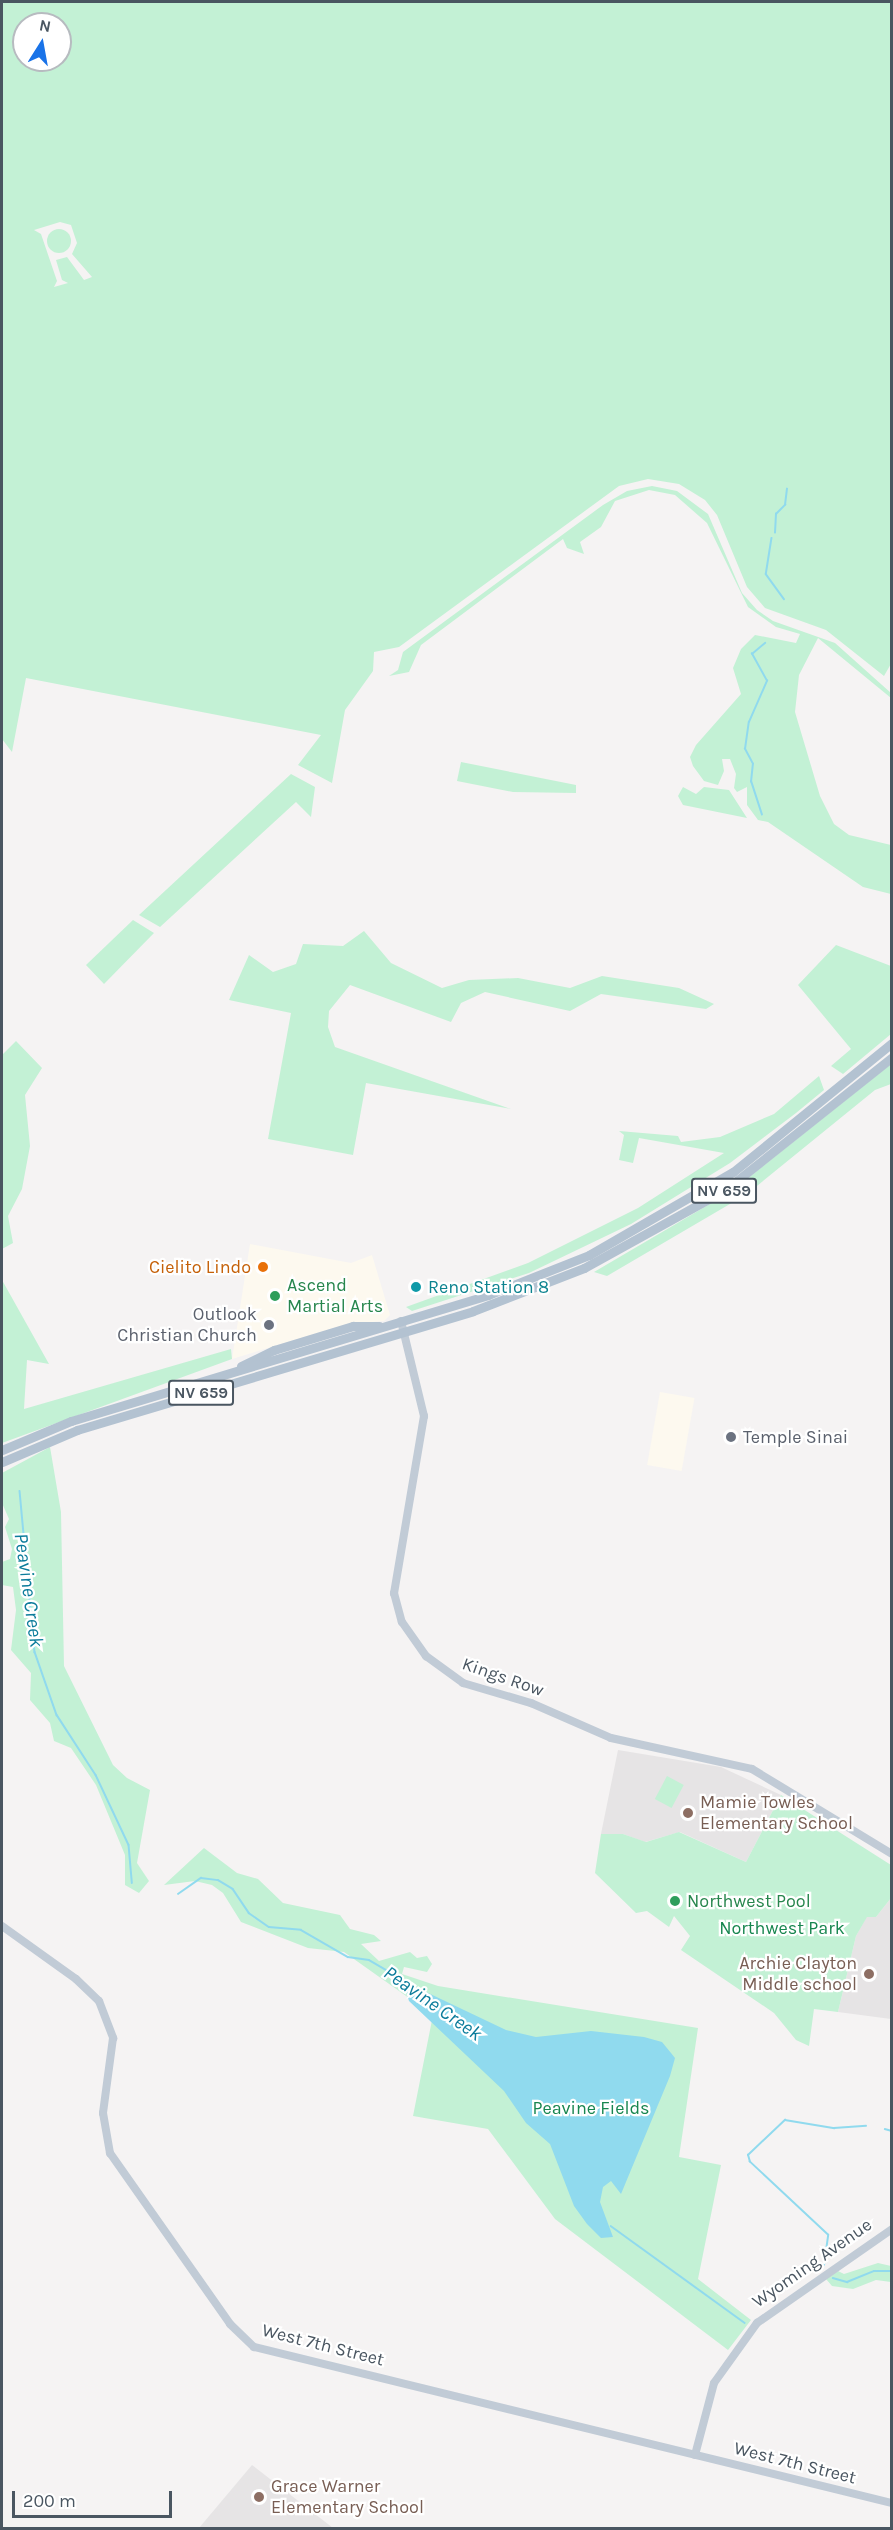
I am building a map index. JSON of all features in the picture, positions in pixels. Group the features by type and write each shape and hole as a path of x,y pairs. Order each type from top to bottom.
{"main road":[{"name":"NV 659","path":"2,1450 71,1421 217,1378 274,1350 359,1325 385,1326 529,1280 641,1228 754,1157 891,1043"},
{"name":"NV 659","path":"2,1462 77,1430 538,1288 646,1237 768,1159 891,1057"},
{"path":"641,1228 646,1237"},
{"name":"Kings Row","path":"401,1321 424,1416 394,1593 402,1622 426,1656 463,1683 531,1703 611,1738 752,1769 891,1854"},
{"name":"West 7th Street","path":"2,1926 99,2001 113,2038 103,2113 110,2153 248,2343 272,2354 391,2378 695,2456 891,2503"},
{"name":"Wyoming Avenue","path":"695,2456 716,2377 757,2323 891,2229"}],"shaded area":[{"path":"250,1244 351,1263 372,1255 390,1315 384,1321 347,1324 232,1359"},
{"path":"660,1392 694,1398 682,1471 647,1465"},
{"name":"Mamie Towles Elementary School","path":"618,1750 721,1767 781,1795 746,1862 680,1832 645,1842 623,1834 601,1834"},
{"name":"Archie Clayton Middle school","path":"891,1898 891,2019 838,2012 856,1936 867,1916 876,1917"},
{"name":"Grace Warner Elementary School","path":"252,2465 333,2528 199,2528"}],"green space":[{"path":"2,2 891,2 892,662 884,676 826,630 765,608 747,587 717,515 705,500 679,484 648,479 619,486 399,647 374,652 373,671 345,710 332,783 298,765 321,735 26,678 12,752 2,739","holes":["60,222 71,225 77,243 72,254 92,277 84,280 67,257 56,260 62,280 68,283 54,287 57,281 41,234 34,230"]},
{"path":"59,229 68,232 71,241 68,250 59,253 50,250 47,241 50,232"},
{"path":"652,486 677,491 708,514 742,593 757,610 773,621 835,643 891,693 891,698 818,638 799,675 795,712 820,796 834,824 849,835 891,845 891,894 863,887 768,822 758,820 747,805 747,787 737,792 734,788 736,774 730,759 722,759 724,771 718,785 704,781 693,766 690,757 696,745 741,694 733,668 741,649 755,635 796,643 800,634 776,627 748,607 707,523 675,495 649,490 615,501 601,527 580,542 584,554 567,548 563,539 421,645 409,672 389,676 398,670 403,652 603,505 627,491"},
{"path":"461,762 576,785 576,793 513,792 457,781"},
{"path":"291,774 315,787 311,817 296,802 160,927 139,915"},
{"path":"683,787 696,794 704,787 729,790 747,818 683,805 678,796"},
{"path":"133,920 154,933 104,984 86,965"},
{"path":"364,931 391,963 442,988 469,980 518,978 570,988 602,976 679,988 714,1004 706,1009 601,994 570,1011 485,992 461,1003 451,1022 350,985 329,1011 328,1027 335,1047 511,1109 366,1083 353,1155 268,1139 291,1013 229,1000 249,955 273,972 296,964 303,944 343,946"},
{"path":"836,945 891,966 891,1034 843,1074 831,1066 851,1049 798,985"},
{"path":"16,1041 42,1068 25,1095 30,1146 22,1189 8,1216 13,1243 2,1249 2,1055"},
{"path":"891,1064 891,1084 875,1090 747,1194 607,1276 594,1272 732,1191"},
{"path":"819,1076 824,1090 796,1113 730,1163 631,1224 529,1273 412,1311 406,1307 528,1263 638,1208 724,1153 639,1138 633,1163 619,1160 624,1135 619,1131 678,1136 681,1142 720,1137 774,1114"},
{"path":"2,1280 49,1364 27,1360 24,1409 231,1349 232,1359 2,1443"},
{"path":"50,1447 61,1512 64,1666 113,1765 127,1778 150,1790 137,1863 149,1881 139,1893 125,1885 125,1855 96,1785 71,1748 54,1741 50,1723 30,1700 31,1673 11,1650 16,1610 13,1587 2,1585 2,1562 10,1559 12,1549 5,1527 9,1519 2,1503 2,1473"},
{"path":"667,1776 684,1785 672,1808 655,1799"},
{"name":"Northwest Park","path":"781,1795 891,1865 891,1898 876,1917 867,1917 856,1936 838,2012 814,2009 809,2046 796,2040 774,2013 681,1950 690,1936 674,1916 669,1927 647,1911 636,1913 595,1873 601,1834 623,1834 646,1842 679,1832 746,1862"},
{"name":"Peavine Fields","path":"204,1848 237,1873 258,1879 283,1903 340,1915 350,1929 374,1935 381,1941 361,1944 379,1961 410,1952 417,1958 427,1956 432,1964 427,1972 404,1967 402,1974 438,1986 698,2028 679,2157 721,2165 698,2279 751,2320 728,2350 555,2219 488,2129 413,2116 433,2015 344,1952 308,1948 241,1922 223,1893 212,1885 195,1881 164,1885"},
{"path":"878,2263 891,2266 891,2282 876,2280 853,2289 832,2286 826,2279 838,2271 844,2274"}],"water":[{"path":"403,1981 506,2030 536,2037 591,2031 644,2037 662,2042 675,2058 670,2076 621,2194 611,2181 603,2187 600,2202 613,2237 601,2238 587,2224 574,2206 550,2144 526,2123 504,2091 409,2001"}],"waterway":[{"path":"775,533 776,514 785,505 787,489"},
{"path":"772,538 766,574 784,599"},
{"path":"762,815 751,782 753,764 745,749 749,722 767,681 752,654 765,643"},
{"name":"Peavine Creek","path":"20,1491 35,1652 57,1715 96,1775 129,1845 132,1883"},
{"name":"Peavine Creek","path":"178,1894 201,1878 218,1880 233,1889 249,1913 269,1927 301,1930 348,1957 369,1960 407,1982"},
{"path":"824,2265 828,2235 750,2162 748,2155 785,2120 834,2128 866,2126"},
{"path":"885,2129 892,2131"},
{"name":"Peavine Creek","path":"611,2226 745,2323"},
{"path":"833,2278 847,2282 874,2271 892,2271"}],"place":[{"name":"Cielito Lindo","path":"263,1267"},
{"name":"Reno Station 8","path":"416,1287"},
{"name":"Ascend Martial Arts","path":"275,1296"},
{"name":"Outlook Christian Church","path":"269,1325"},
{"name":"Temple Sinai","path":"731,1437"},
{"name":"Mamie Towles Elementary School","path":"688,1813"},
{"name":"Northwest Pool","path":"675,1901"},
{"name":"Archie Clayton Middle school","path":"869,1974"},
{"name":"Grace Warner Elementary School","path":"259,2497"}]}
